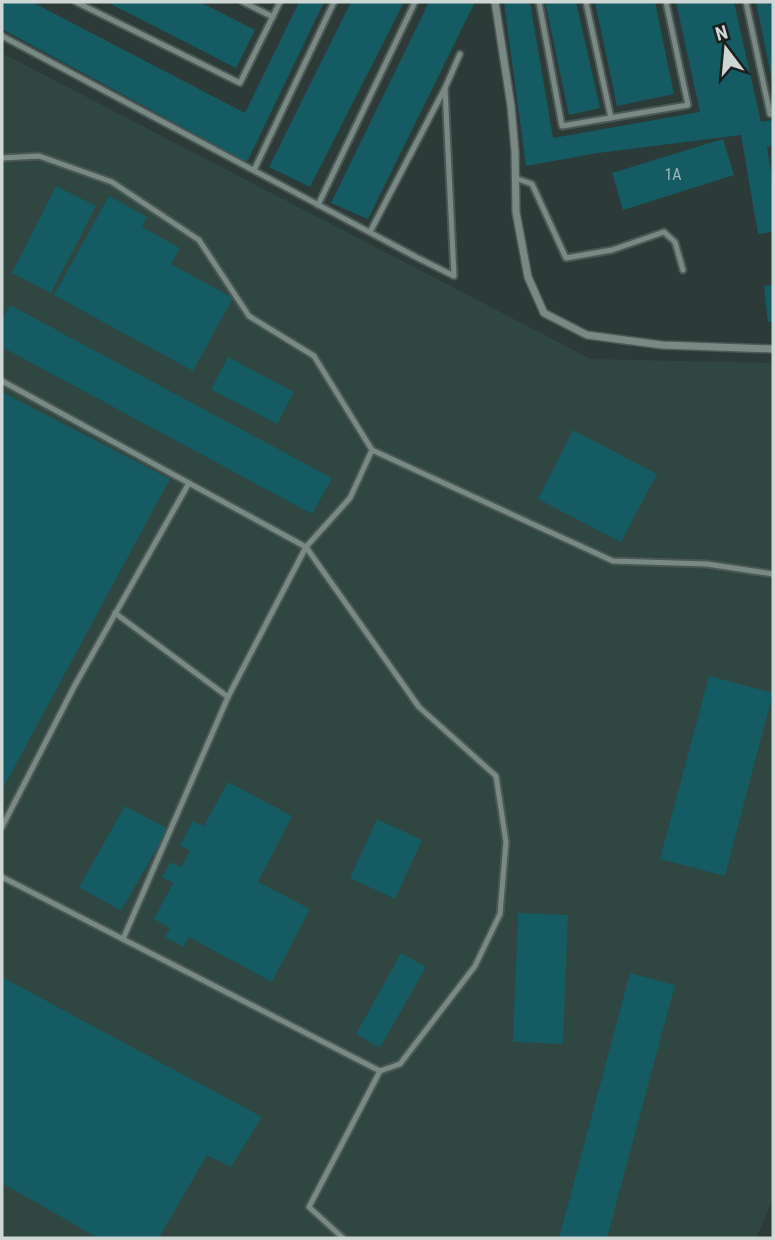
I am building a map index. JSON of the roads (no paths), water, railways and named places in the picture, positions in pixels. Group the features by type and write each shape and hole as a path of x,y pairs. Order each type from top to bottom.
{"street":[{"path":"495,2 511,106 516,212 528,278 544,313 587,335 662,345 773,349"}],"lane":[{"path":"76,2 240,83 280,2"},
{"path":"243,2 273,17"},
{"path":"254,170 334,2"},
{"path":"318,205 415,2"},
{"path":"539,2 562,126 688,104 666,2"},
{"path":"586,2 611,118"},
{"path":"746,2 770,114"},
{"path":"2,36 454,276 445,89"},
{"path":"370,232 445,89 460,54"},
{"path":"2,158 38,156 112,183 200,240 249,316 314,356 372,450 613,561 708,564 773,574"},
{"path":"515,178 532,184 566,258 612,250 664,232 675,242 683,270"},
{"path":"2,381 306,547 419,707 496,776 506,842 500,914 475,966 400,1064 380,1071 309,1207 343,1238"},
{"path":"123,939 228,696 306,547 349,498 372,450"},
{"path":"2,827 75,685 189,483"},
{"path":"116,613 228,696"},
{"path":"2,877 380,1071"}]}
